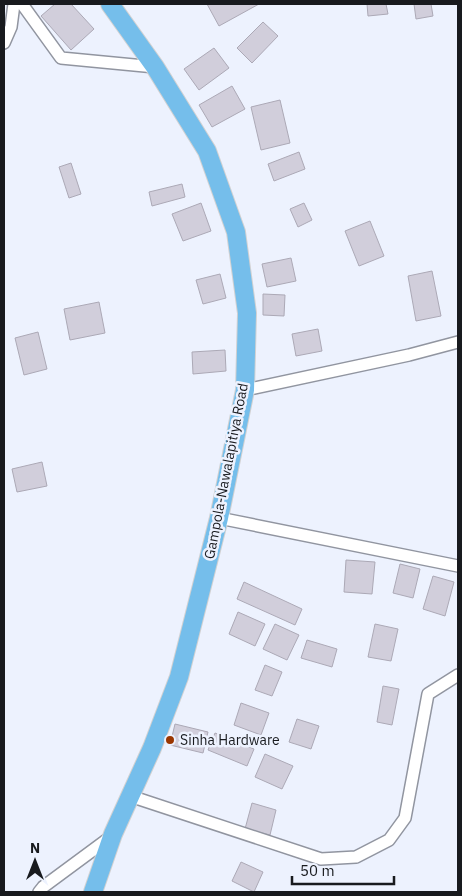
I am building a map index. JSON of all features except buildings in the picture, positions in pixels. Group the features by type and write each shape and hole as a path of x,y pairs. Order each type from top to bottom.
{"main road":[{"name":"Gampola-Nawalapitiya Road","path":"93,892 113,834 152,748 179,677 219,518 245,390 247,314 236,232 207,152 155,67 110,4"}],"street":[{"path":"4,43 10,27 14,4"},
{"path":"22,4 61,58 155,67"},
{"path":"245,390 409,355 458,342"},
{"path":"219,518 458,566"},
{"path":"130,796 321,859 356,857 389,840 406,818 428,694 458,675"},
{"path":"39,892 42,887 113,834"}],"place":[{"name":"Sinha Hardware","path":"170,740"}]}
